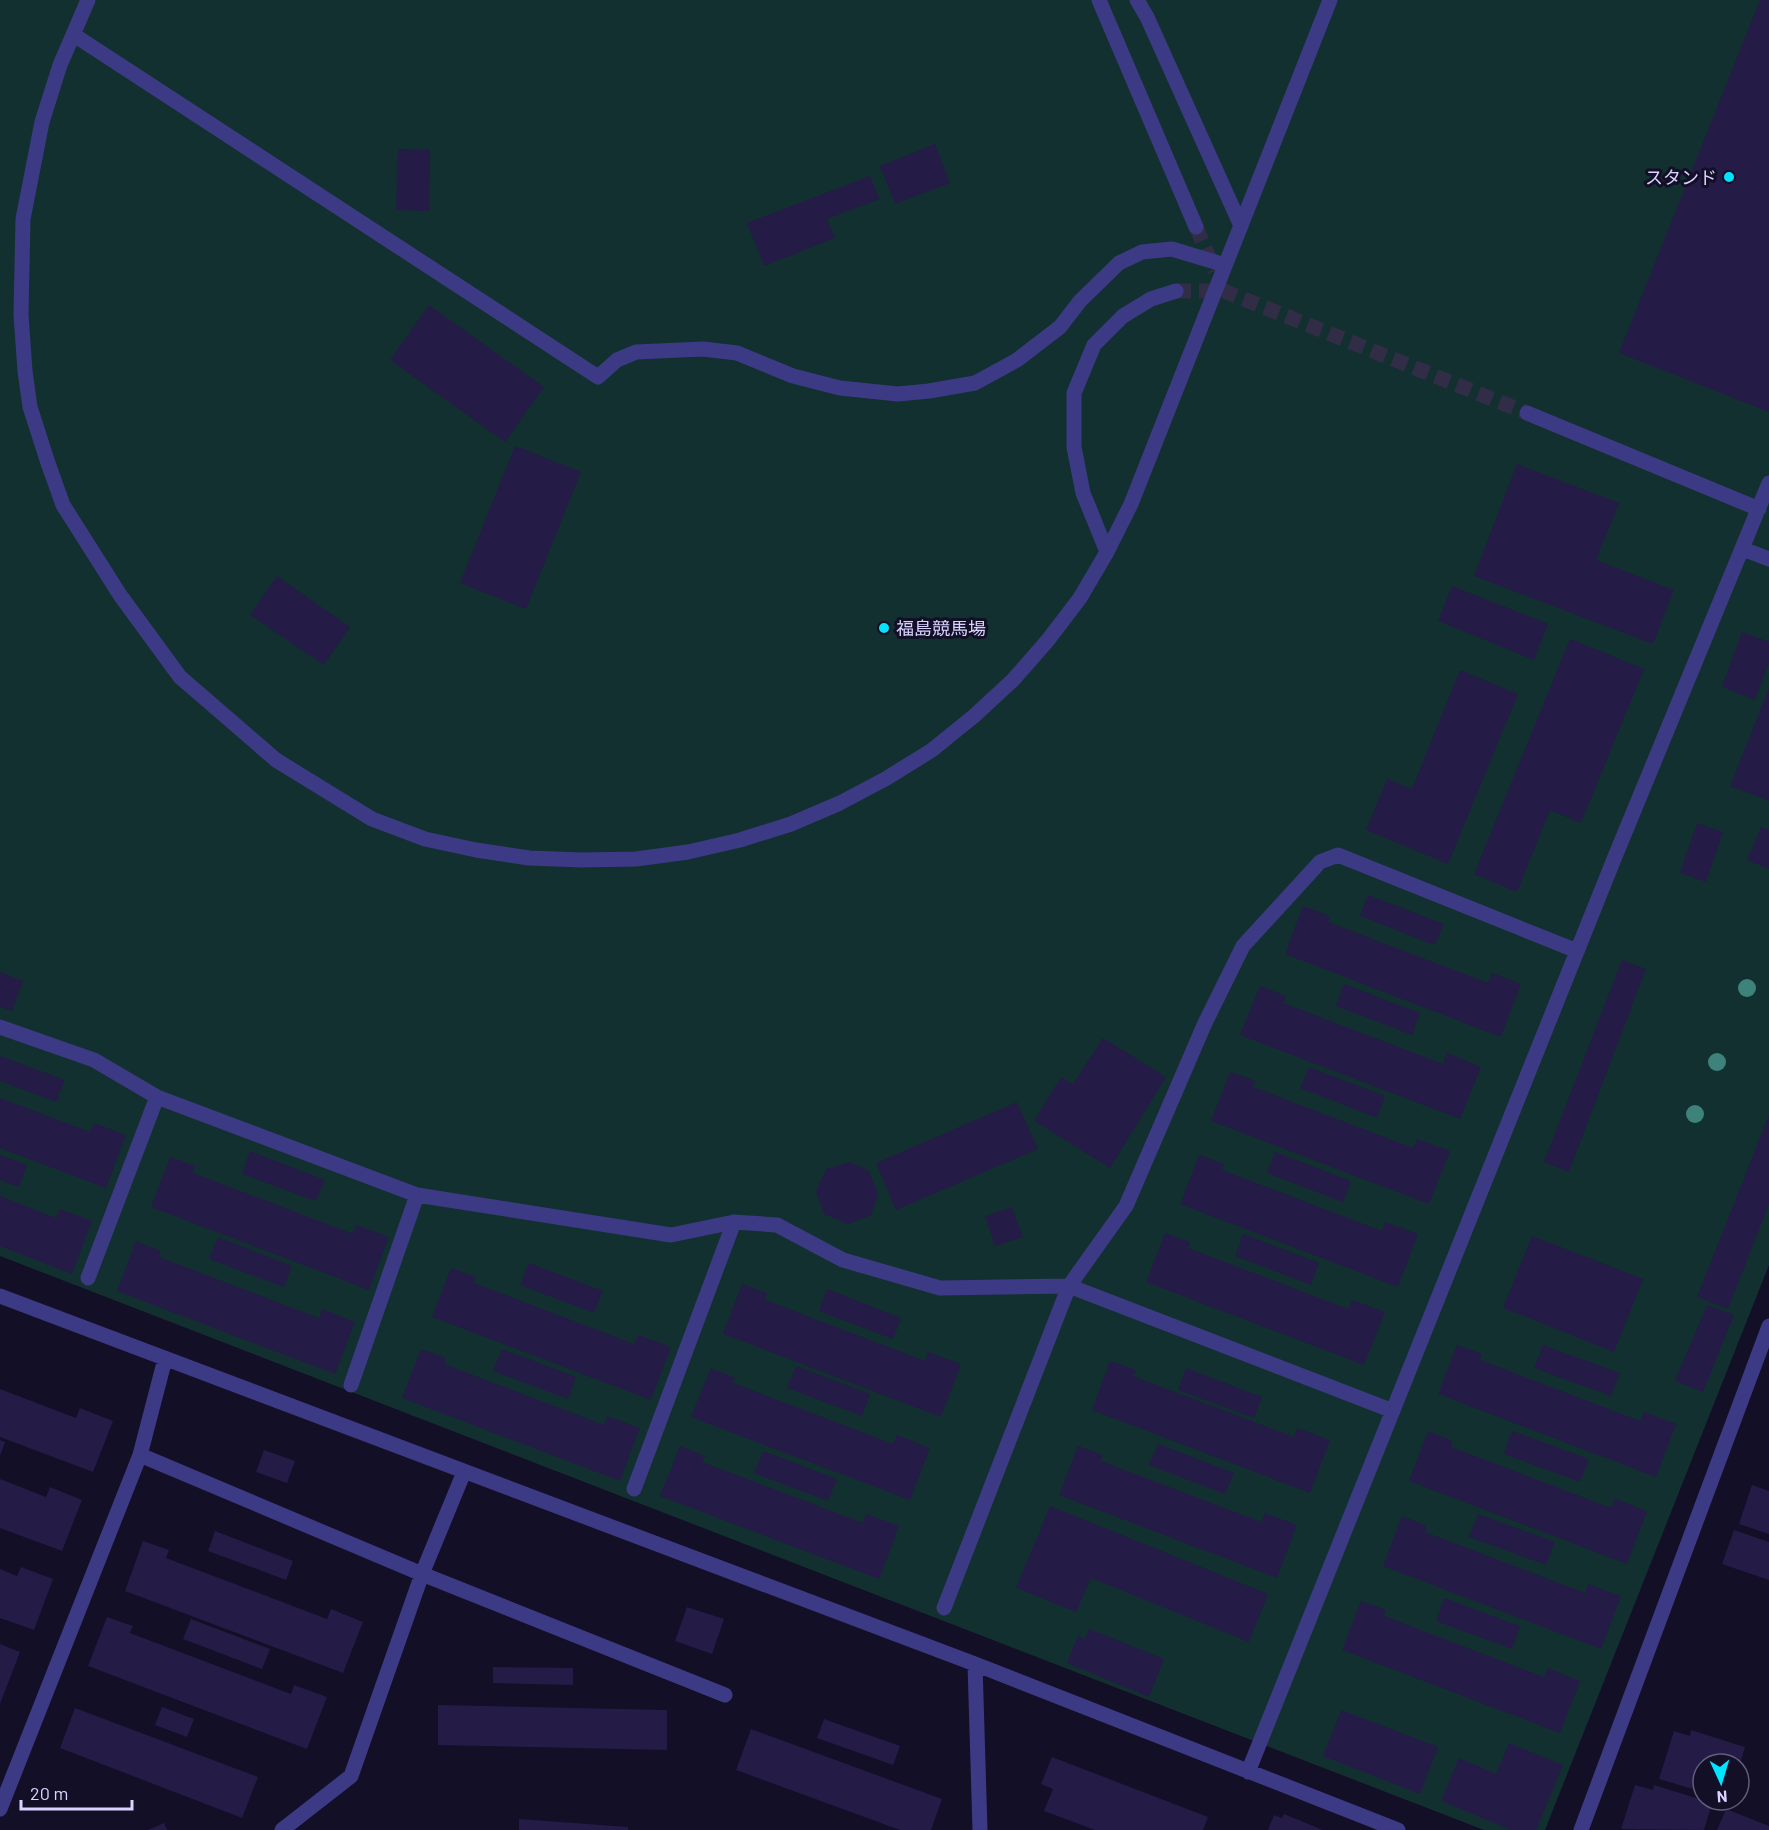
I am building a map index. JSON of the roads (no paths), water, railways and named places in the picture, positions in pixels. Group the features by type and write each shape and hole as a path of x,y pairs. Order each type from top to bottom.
{"street":[{"path":"88,0 60,65 42,122 23,219 21,315 30,407 63,506 120,595 180,677 276,760 372,819 425,838 476,850 529,858 582,860 636,859 688,852 740,840 791,824 840,803 932,750 974,716 1012,680 1048,640 1080,598 1131,504 1330,0"},
{"path":"1099,0 1196,227"},
{"path":"1137,0 1152,27 1241,226"},
{"path":"74,34 598,377 617,360 636,352 682,349 737,353 793,376 840,388 898,394 929,392 975,383 1017,360 1060,327 1080,302 1119,263 1142,252 1172,249 1225,265"},
{"path":"1107,552 1083,493 1074,447 1074,393 1094,345 1123,316 1151,299 1176,291"},
{"path":"1527,413 1759,509"},
{"path":"1248,1772 1577,951 1769,483"},
{"path":"1743,549 1769,559"},
{"path":"944,1608 1069,1286 1126,1206 1205,1023 1243,946 1320,862 1338,855 1577,951"},
{"path":"0,1027 94,1060 157,1097 417,1195 671,1235 734,1222 777,1225 843,1260 940,1288 1069,1286 1393,1410"},
{"path":"88,1278 157,1097"},
{"path":"351,1385 417,1195"},
{"path":"634,1489 734,1222"},
{"path":"0,1296 975,1664 1398,1830"},
{"path":"1581,1830 1769,1326"},
{"path":"0,1809 140,1455 165,1359"},
{"path":"140,1455 422,1574 724,1695"},
{"path":"282,1830 351,1776 422,1574 464,1472"},
{"path":"975,1664 980,1830"}],"tunnel":[{"path":"1196,227 1215,271"},
{"path":"1176,291 1224,291 1527,413"}],"place":[{"name":"スタンド","path":"1729,177"},
{"name":"福島競馬場","path":"884,628"}]}
